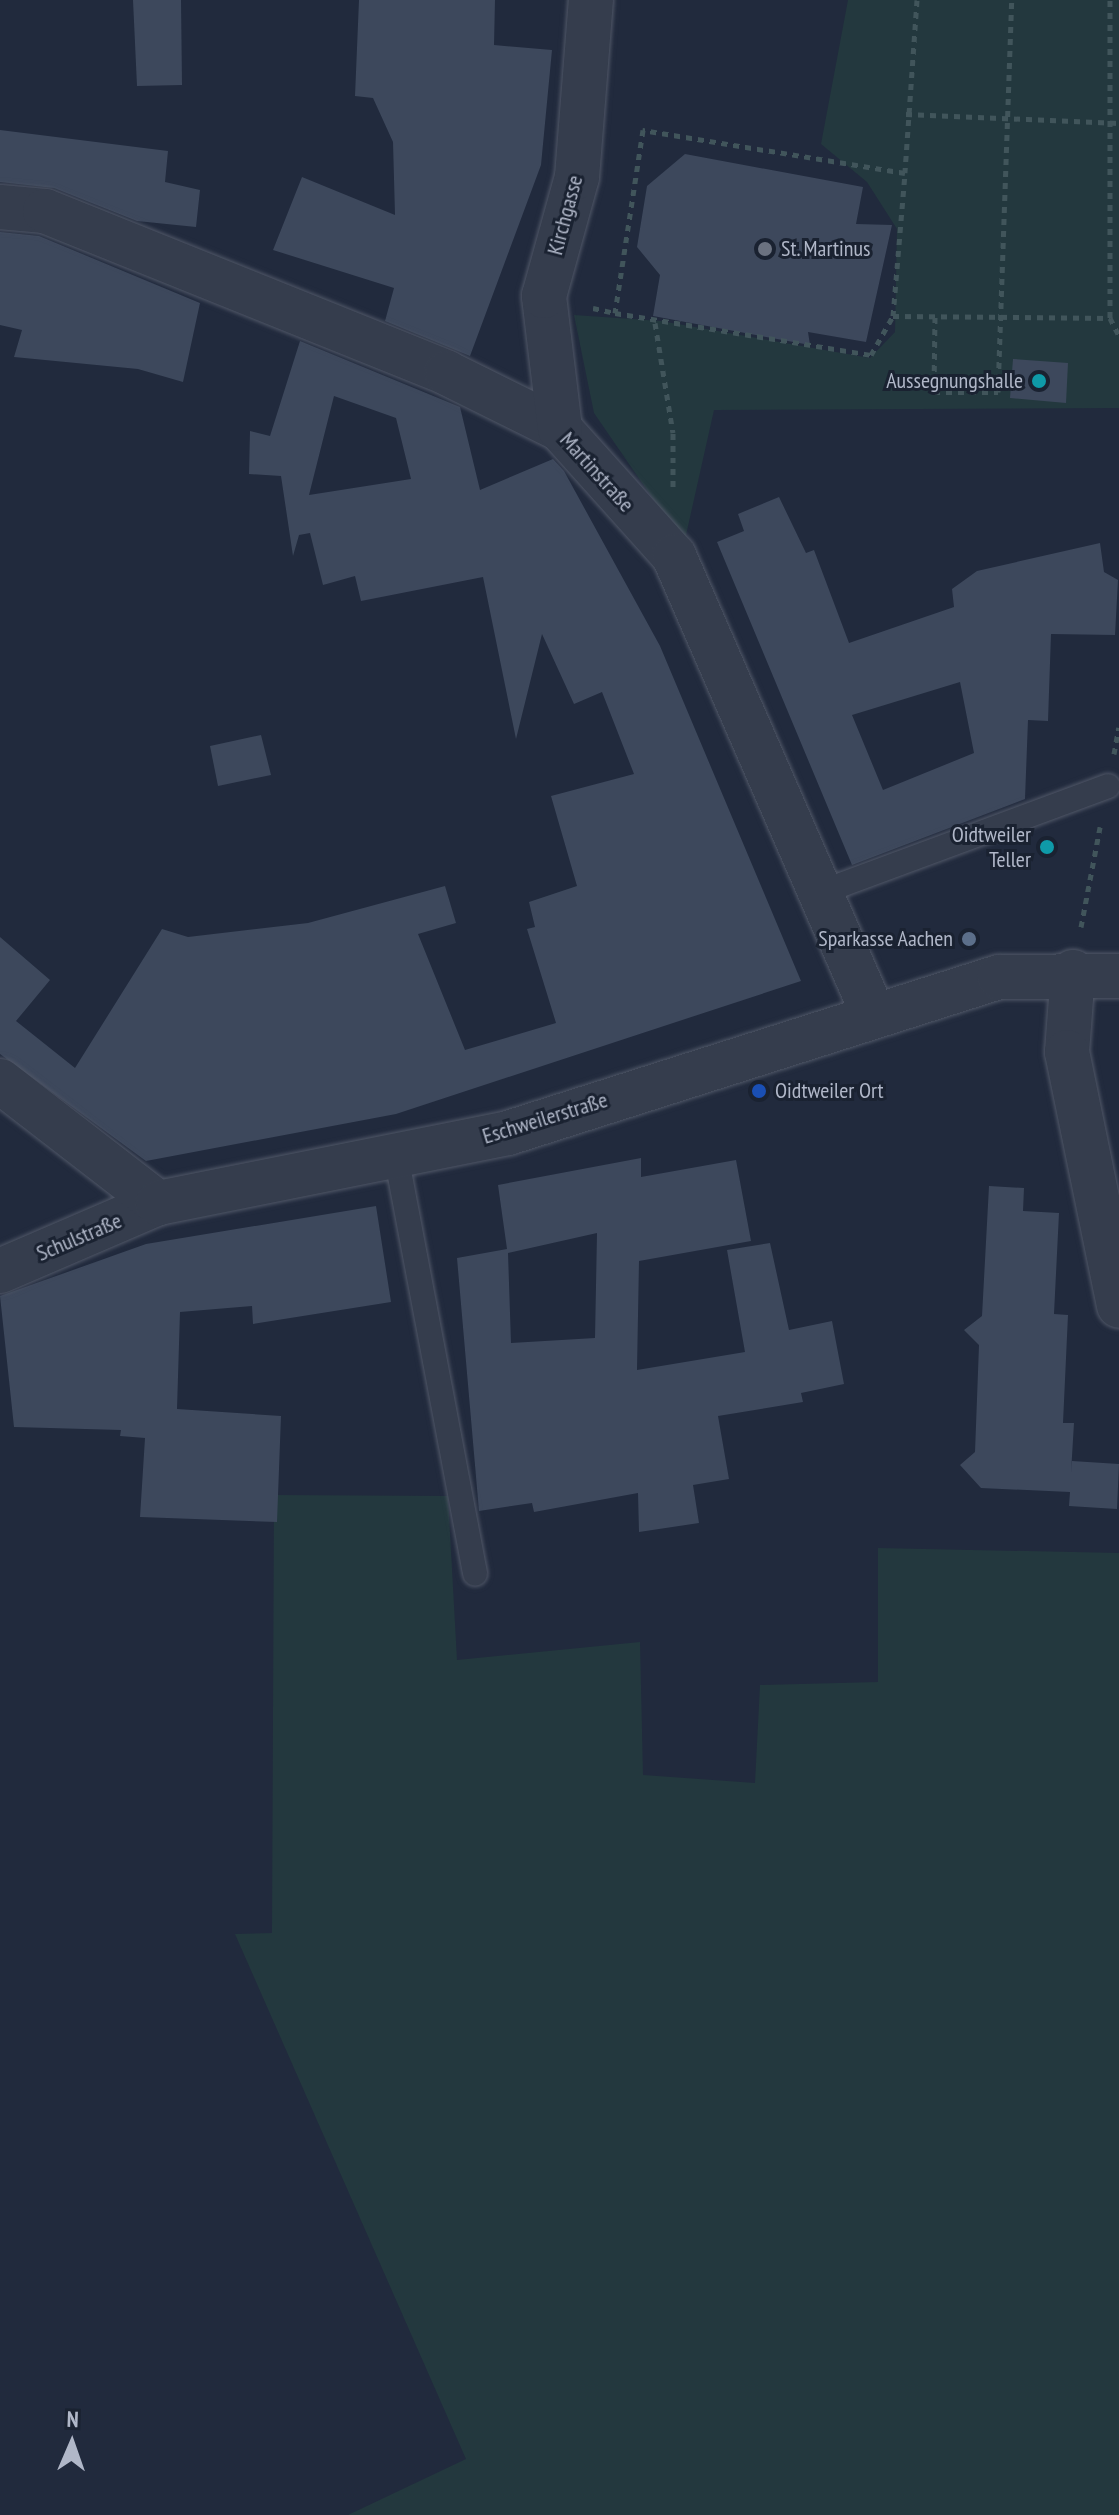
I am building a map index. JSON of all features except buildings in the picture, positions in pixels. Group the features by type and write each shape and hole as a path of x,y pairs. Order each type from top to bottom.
{"street":[{"name":"Kirchgasse","path":"560,429 544,296 577,177 591,0"},
{"name":"Martinstraße","path":"0,207 45,211 447,373 560,429 674,556 873,1014"},
{"name":"Eschweilerstraße","path":"158,1203 508,1133 873,1014 999,977 1073,972 1119,976"},
{"path":"1073,972 1067,1052 1119,1306"},
{"path":"0,1081 158,1203"},
{"name":"Schulstraße","path":"0,1271 158,1203"}],"lane":[{"path":"819,893 1108,786"},
{"path":"396,1155 475,1574"}],"path":[{"path":"905,173 643,130 615,313 655,322 871,355 893,316 905,173 906,114 917,0"},
{"path":"935,317 934,392 998,392 1012,0"},
{"path":"1110,0 1110,318 1119,336"},
{"path":"1110,10 1119,11"},
{"path":"906,114 1006,121 1119,123"},
{"path":"893,316 1110,318"},
{"path":"655,322 673,433"},
{"path":"1073,972 1119,727"}],"green space":[{"path":"848,0 1119,0 1119,408 714,410 684,544 594,413 574,315 661,321 870,358 895,332 897,229 867,182 821,144"},
{"path":"274,1495 448,1496 457,1660 640,1642 643,1775 755,1783 760,1685 878,1682 878,1548 1119,1553 1119,2515 348,2515 466,2459 235,1934 272,1933"}],"place":[{"name":"St. Martinus","path":"765,249"},
{"name":"Aussegnungshalle","path":"1039,381"},
{"name":"Oidtweiler Teller","path":"1047,847"},
{"name":"Sparkasse Aachen","path":"969,939"},
{"name":"Oidtweiler Ort","path":"759,1091"}]}
